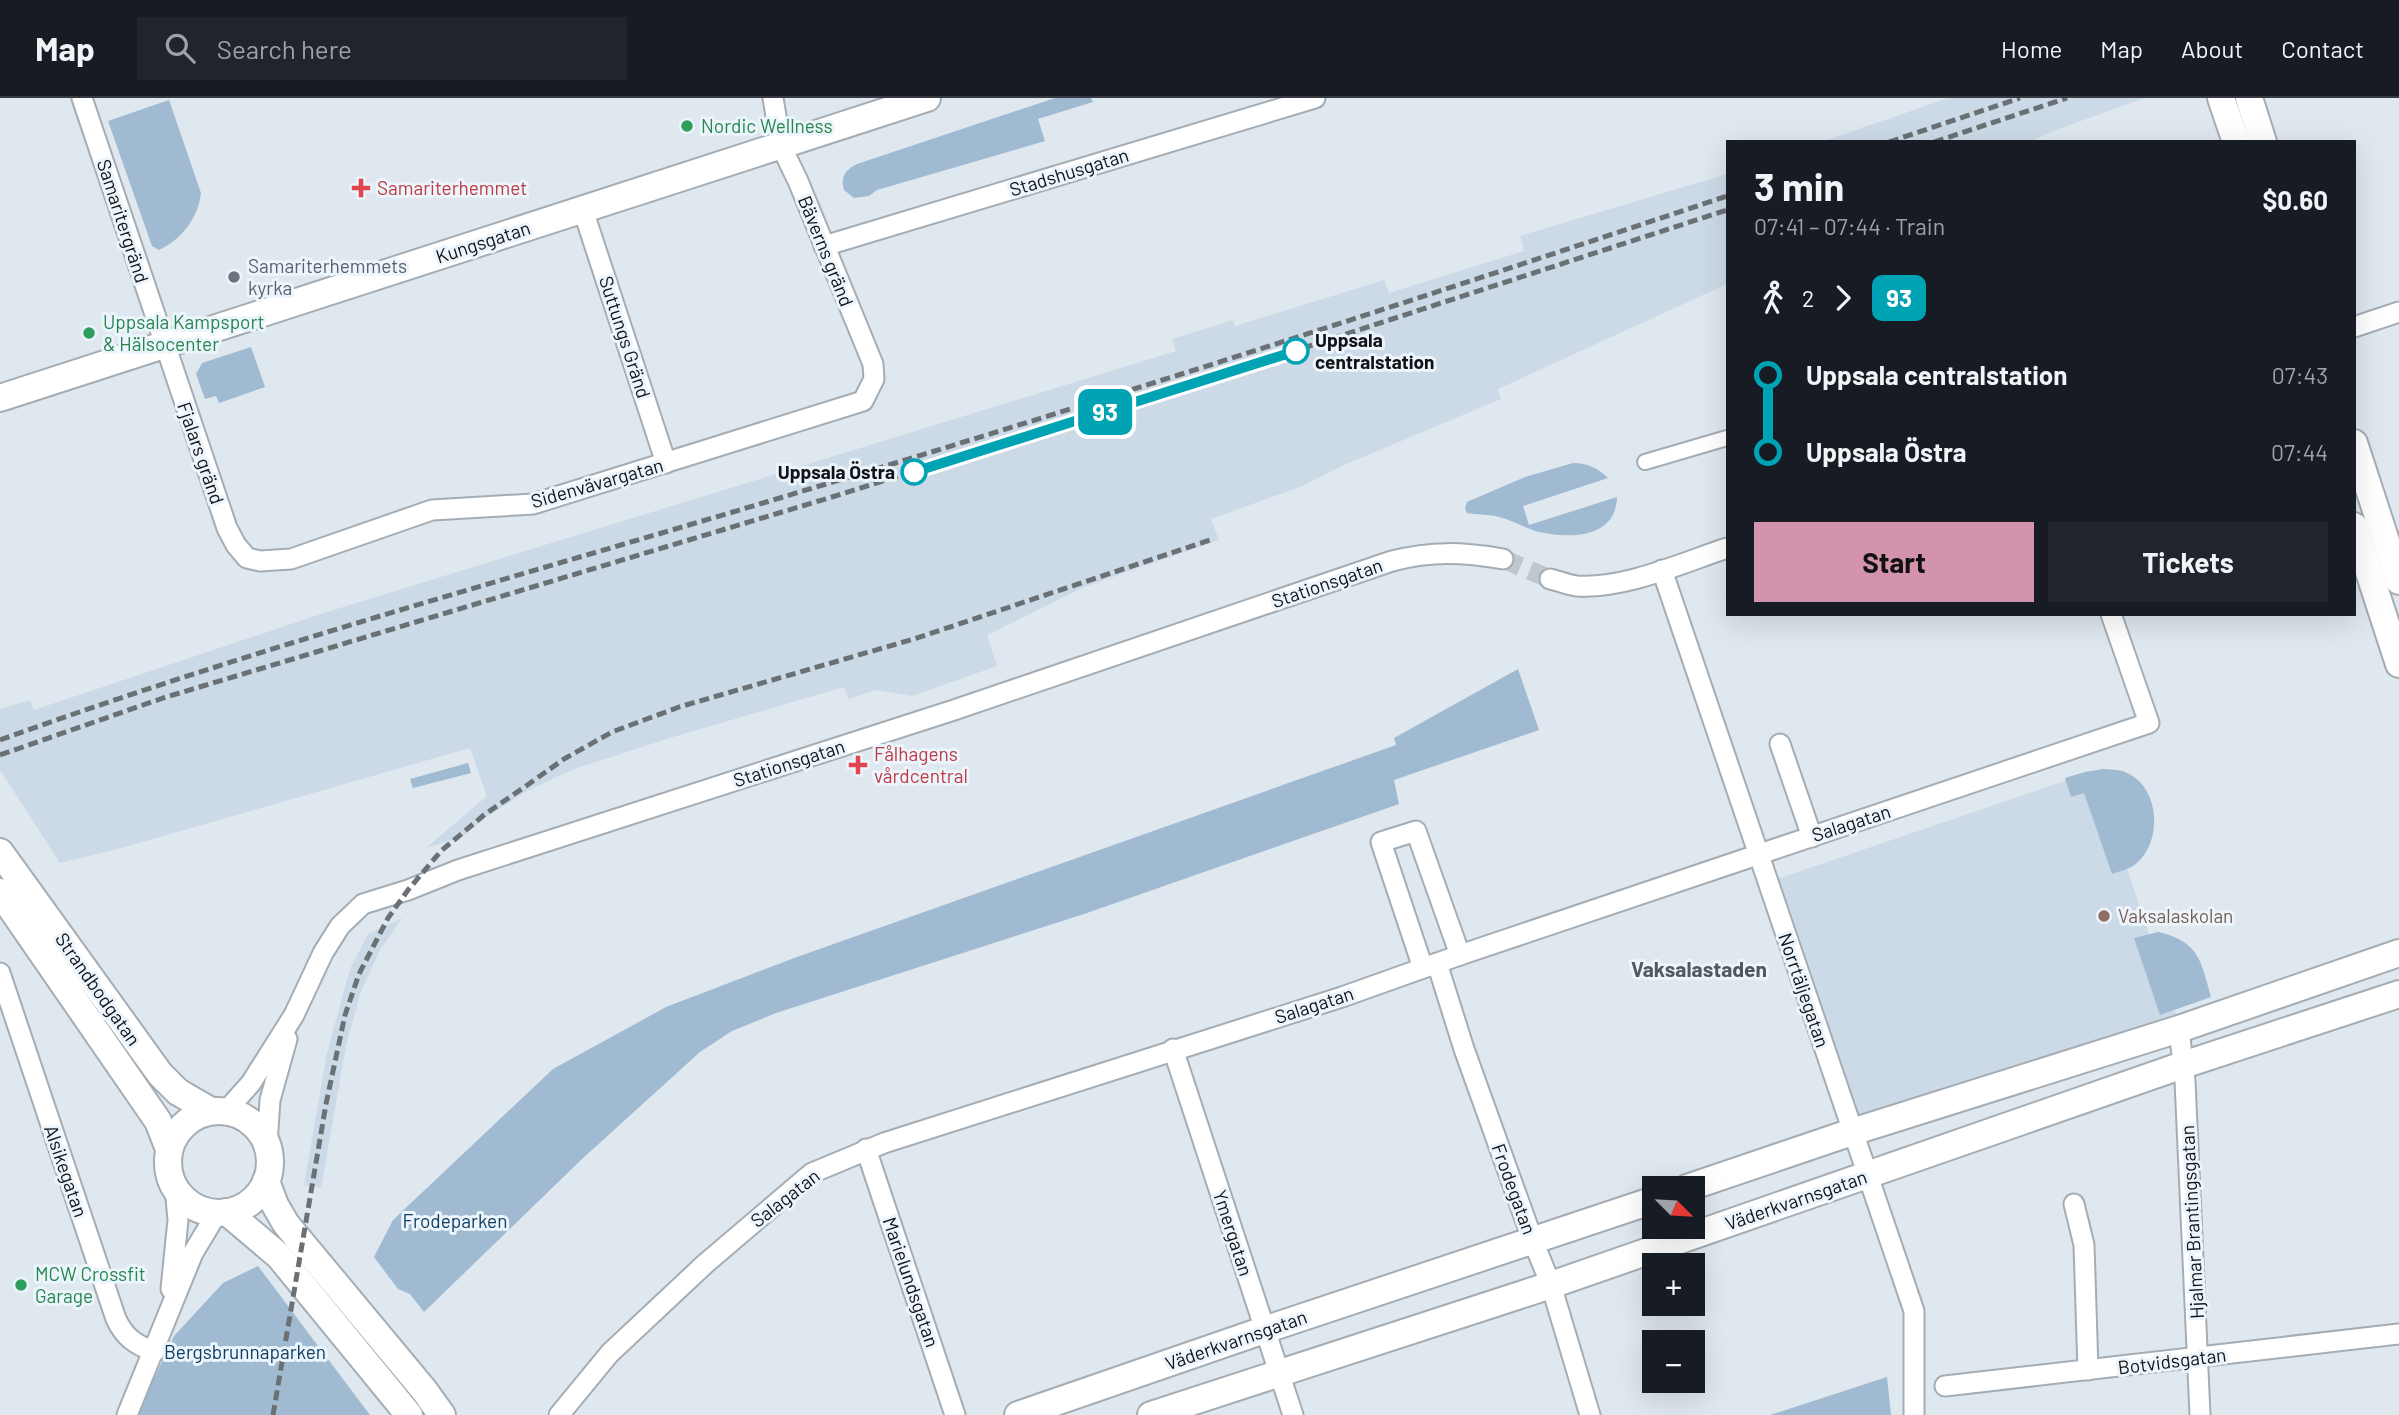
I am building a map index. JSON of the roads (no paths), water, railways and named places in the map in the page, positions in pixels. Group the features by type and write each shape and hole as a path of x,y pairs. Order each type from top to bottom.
{"main road":[{"name":"Kungsgatan","path":"0,398 927,98"},
{"path":"2221,98 2235,140"},
{"path":"2249,98 2262,140"},
{"path":"2356,449 2399,581"},
{"path":"2356,532 2398,658"},
{"name":"Strandbodgatan","path":"0,852 165,1079 178,1092 218,1111"},
{"name":"Strandbodgatan","path":"0,892 158,1121 169,1149"},
{"path":"1705,1182 1852,1132 2179,1029 2399,953"},
{"name":"Väderkvarnsgatan","path":"1151,1415 1551,1285 2183,1065 2399,994"},
{"path":"222,1213 251,1202 266,1181 270,1163 267,1144 258,1129 235,1113 218,1111 188,1121 175,1136 169,1149 169,1172 175,1187 188,1203 197,1208 222,1213 279,1256 409,1415"},
{"path":"266,1181 286,1224 442,1415"},
{"name":"Väderkvarnsgatan","path":"1018,1415 1642,1204"}],"street":[{"name":"Samaritergränd","path":"82,98 164,344"},
{"name":"Bäverns gränd","path":"773,98 781,146 873,364 874,379 863,401"},
{"name":"Stadshusgatan","path":"824,246 1315,98"},
{"name":"Suttungs Gränd","path":"583,210 666,463"},
{"path":"2356,326 2399,312"},
{"name":"Fjalars gränd","path":"164,344 227,528 247,558"},
{"name":"Sidenvävargatan","path":"247,558 260,561 291,559 432,510 533,504 863,401"},
{"path":"1645,462 1726,438"},
{"path":"1550,579 1574,586 1596,585 1641,577 1726,548"},
{"name":"Stationsgatan","path":"218,1111 251,1083 294,1014 323,953 340,926 363,904 458,870 954,710 1391,561 1447,552 1503,559"},
{"name":"Norrtäljegatan","path":"1662,570 1914,1311 1914,1415"},
{"name":"Salagatan","path":"559,1415 610,1353 723,1249 812,1173 866,1149 1342,997 2149,723 2112,616"},
{"path":"1780,744 1812,836"},
{"name":"Frodegatan","path":"1460,955 1416,831 1381,842 1464,1049 1532,1241 1551,1285 1590,1415"},
{"name":"Alsikegatan","path":"0,973 116,1319 125,1336 135,1344 154,1352"},
{"name":"Stationsgatan","path":"267,1144 270,1100 294,1014"},
{"name":"Hjalmar Brantingsgatan","path":"2179,1029 2200,1415"},
{"name":"Ymergatan","path":"1173,1049 1293,1415"},
{"name":"Marielundsgatan","path":"866,1149 955,1415"},
{"path":"168,1311 178,1220 175,1187"},
{"path":"2074,1204 2084,1245 2088,1370"},
{"path":"127,1415 193,1253 222,1213"},
{"name":"Botvidsgatan","path":"1945,1386 2399,1334"}],"tunnel":[{"path":"1503,559 1550,579"}],"railway":[{"path":"1895,140 2020,98"},
{"path":"1940,140 2067,98"},
{"path":"0,740 102,704 308,638 939,450 1165,379 1726,196"},
{"path":"0,755 163,698 832,497 1168,392 1726,210"},
{"path":"273,1415 326,1104 345,1015 359,974 388,918 441,851 484,815 564,759 612,732 679,707 914,639 1210,540"}],"train":[{"name":"93","path":"914,472 1296,351"}],"place":[{"name":"Nordic Wellness","path":"687,126"},
{"name":"Samariterhemmet","path":"361,188"},
{"name":"Samariterhemmets kyrka","path":"234,277"},
{"name":"Uppsala Kampsport & Hälsocenter","path":"89,333"},
{"name":"Uppsala centralstation","path":"1296,351"},
{"name":"Uppsala Östra","path":"914,472"},
{"name":"Fålhagens vårdcentral","path":"858,765"},
{"name":"Vaksalaskolan","path":"2104,916"},
{"name":"MCW Crossfit Garage","path":"21,1285"}],"district":[{"name":"Vaksalastaden","path":"1699,970"}],"park label":[{"name":"Frodeparken","path":"455,1221"},
{"name":"Bergsbrunnaparken","path":"245,1352"}]}
